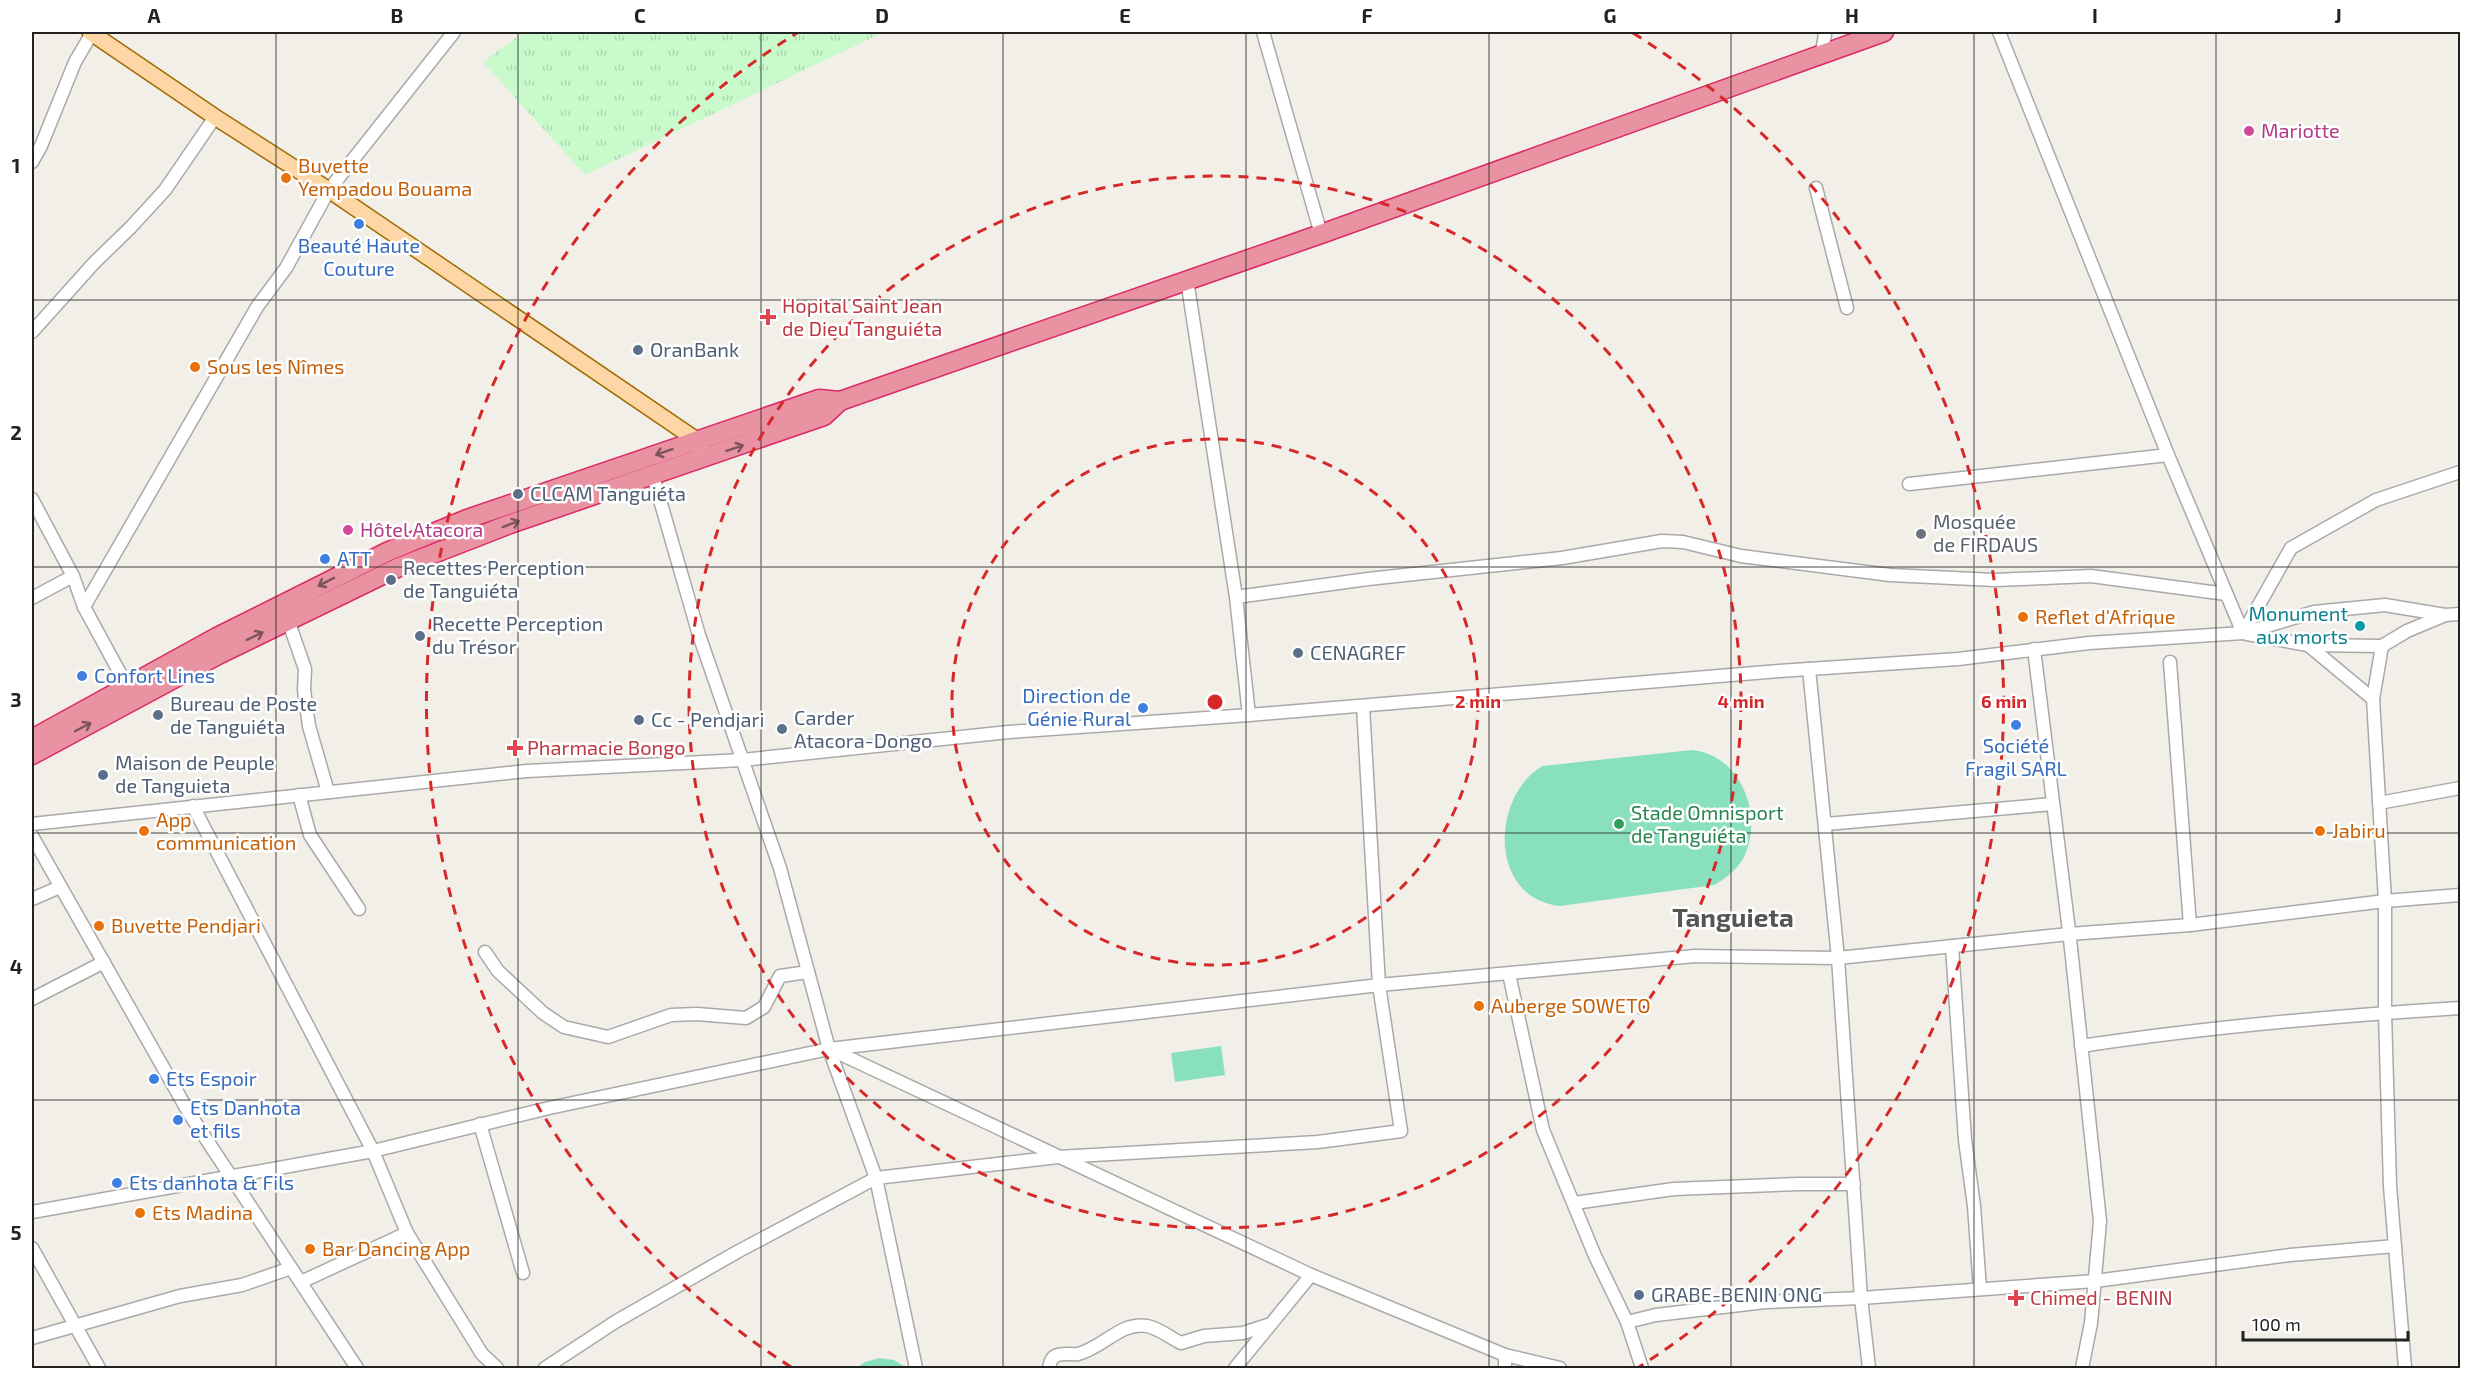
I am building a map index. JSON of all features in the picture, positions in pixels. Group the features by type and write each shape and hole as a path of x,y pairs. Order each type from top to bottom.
{"highway":[{"path":"32,755 191,669 397,568 510,524 824,416 840,401 1322,234 1884,32"},
{"path":"32,739 217,637 389,551 467,519 819,399 840,401"},
{"path":"389,551 397,568"}],"main road":[{"path":"91,32 215,117 329,190 698,441 703,459"}],"street":[{"path":"32,162 41,146 75,62 91,32"},
{"path":"84,607 256,307 286,267 329,190 454,32"},
{"path":"1263,32 1322,234"},
{"path":"1821,56 1826,35 1824,32"},
{"path":"1999,32 2168,455 2242,633"},
{"path":"32,332 94,263 165,190 215,117"},
{"path":"1816,188 1847,308"},
{"path":"1187,280 1236,597 1250,716"},
{"path":"1910,484 2168,455"},
{"path":"2242,633 2291,549 2376,500 2460,472"},
{"path":"653,476 699,635 780,868 829,1049 876,1178 916,1368"},
{"path":"32,499 73,576 84,607 127,686"},
{"path":"1236,597 1368,579 1562,558 1662,541 1683,542 1741,556 1890,575 1995,580 2091,576 2226,594"},
{"path":"32,598 73,576"},
{"path":"32,824 527,771 742,760 1009,732 1250,716 1809,669 1958,659 2089,643 2242,633 2314,612 2385,605 2445,615 2460,614"},
{"path":"2242,633 2308,645 2382,646 2406,631 2445,615"},
{"path":"288,620 305,669 304,690 309,726 328,792"},
{"path":"2308,645 2373,699"},
{"path":"2382,646 2373,699 2385,901 2385,1013 2390,1186 2405,1368"},
{"path":"2034,649 2069,934 2100,1221 2091,1323 2082,1368"},
{"path":"2170,662 2190,925"},
{"path":"1809,669 1838,958 1861,1298 1869,1368"},
{"path":"545,1368 615,1322 737,1252 876,1178 1059,1157 1318,1142 1401,1131 1379,985 1363,706"},
{"path":"2379,803 2460,788"},
{"path":"299,795 310,835 359,909"},
{"path":"1826,825 2053,804"},
{"path":"193,806 373,1151 407,1233 482,1354 497,1368"},
{"path":"32,836 189,1113 357,1368"},
{"path":"32,899 60,887"},
{"path":"32,1212 373,1151 549,1108 829,1049 1379,985 1695,956 1838,958 2069,934 2190,925 2385,901 2460,895"},
{"path":"1952,946 1965,1140 1974,1206 1980,1289"},
{"path":"485,952 498,970 550,1018 564,1027 608,1037 671,1015 697,1014 746,1018 764,1007 780,976 808,972"},
{"path":"32,999 104,962"},
{"path":"1509,974 1543,1130 1595,1256 1627,1322 1642,1368"},
{"path":"2081,1046 2182,1031 2460,1008"},
{"path":"829,1049 1311,1275 1505,1355 1560,1368"},
{"path":"480,1124 523,1273"},
{"path":"1574,1203 1674,1190 1798,1184 1854,1184"},
{"path":"301,1282 407,1233"},
{"path":"1627,1322 1656,1315 1765,1302 1861,1298 2095,1281 2290,1255 2395,1246"},
{"path":"32,1248 99,1368"},
{"path":"32,1338 180,1296 242,1285 291,1268"},
{"path":"1234,1368 1311,1275"},
{"path":"1049,1368 1051,1359 1056,1355 1078,1354 1114,1337 1124,1328 1148,1326 1181,1343 1204,1336 1242,1333 1271,1324"},
{"path":"1505,1355 1505,1368"}],"green space":[{"path":"524,32 884,32 585,175 483,62"},
{"path":"1692,750 1709,754 1724,763 1744,790 1749,806 1750,841 1744,857 1727,877 1714,885 1560,906 1537,899 1520,886 1509,867 1505,845 1506,823 1513,800 1525,781 1542,766"},
{"path":"1221,1046 1225,1075 1175,1082 1171,1053"},
{"path":"879,1358 894,1360 907,1368 856,1368 865,1362"}],"place":[{"name":"Mariotte","path":"2249,131"},
{"name":"Buvette Yempadou Bouama","path":"286,178"},
{"name":"Beauté Haute Couture","path":"359,224"},
{"name":"Hopital Saint Jean de Dieu Tanguiéta","path":"768,317"},
{"name":"OranBank","path":"638,350"},
{"name":"Sous les Nîmes","path":"195,367"},
{"name":"CLCAM Tanguiéta","path":"518,494"},
{"name":"Hôtel Atacora","path":"348,530"},
{"name":"Mosquée de FIRDAUS","path":"1921,534"},
{"name":"ATT","path":"325,559"},
{"name":"Recettes Perception de Tanguiéta","path":"391,580"},
{"name":"Reflet d'Afrique","path":"2023,617"},
{"name":"Monument aux morts","path":"2360,626"},
{"name":"Recette Perception du Trésor","path":"420,636"},
{"name":"CENAGREF","path":"1298,653"},
{"name":"Confort Lines","path":"82,676"},
{"name":"Direction de Génie Rural","path":"1143,708"},
{"name":"Bureau de Poste de Tanguiéta","path":"158,715"},
{"name":"Cc - Pendjari","path":"639,720"},
{"name":"Société Fragil SARL","path":"2016,725"},
{"name":"Carder Atacora-Dongo","path":"782,729"},
{"name":"Pharmacie Bongo","path":"515,748"},
{"name":"Maison de Peuple de Tanguieta","path":"103,775"},
{"name":"Stade Omnisport de Tanguiéta","path":"1619,824"},
{"name":"App communication","path":"144,831"},
{"name":"Jabiru","path":"2320,831"},
{"name":"Buvette Pendjari","path":"99,926"},
{"name":"Auberge SOWETO","path":"1479,1006"},
{"name":"Ets Espoir","path":"154,1079"},
{"name":"Ets Danhota et fils","path":"178,1120"},
{"name":"Ets danhota & Fils","path":"117,1183"},
{"name":"Ets Madina","path":"140,1213"},
{"name":"Bar Dancing App","path":"310,1249"},
{"name":"GRABE-BENIN ONG","path":"1639,1295"},
{"name":"Chimed - BENIN","path":"2016,1298"}],"district":[{"name":"Tanguieta","path":"1733,918"}]}
